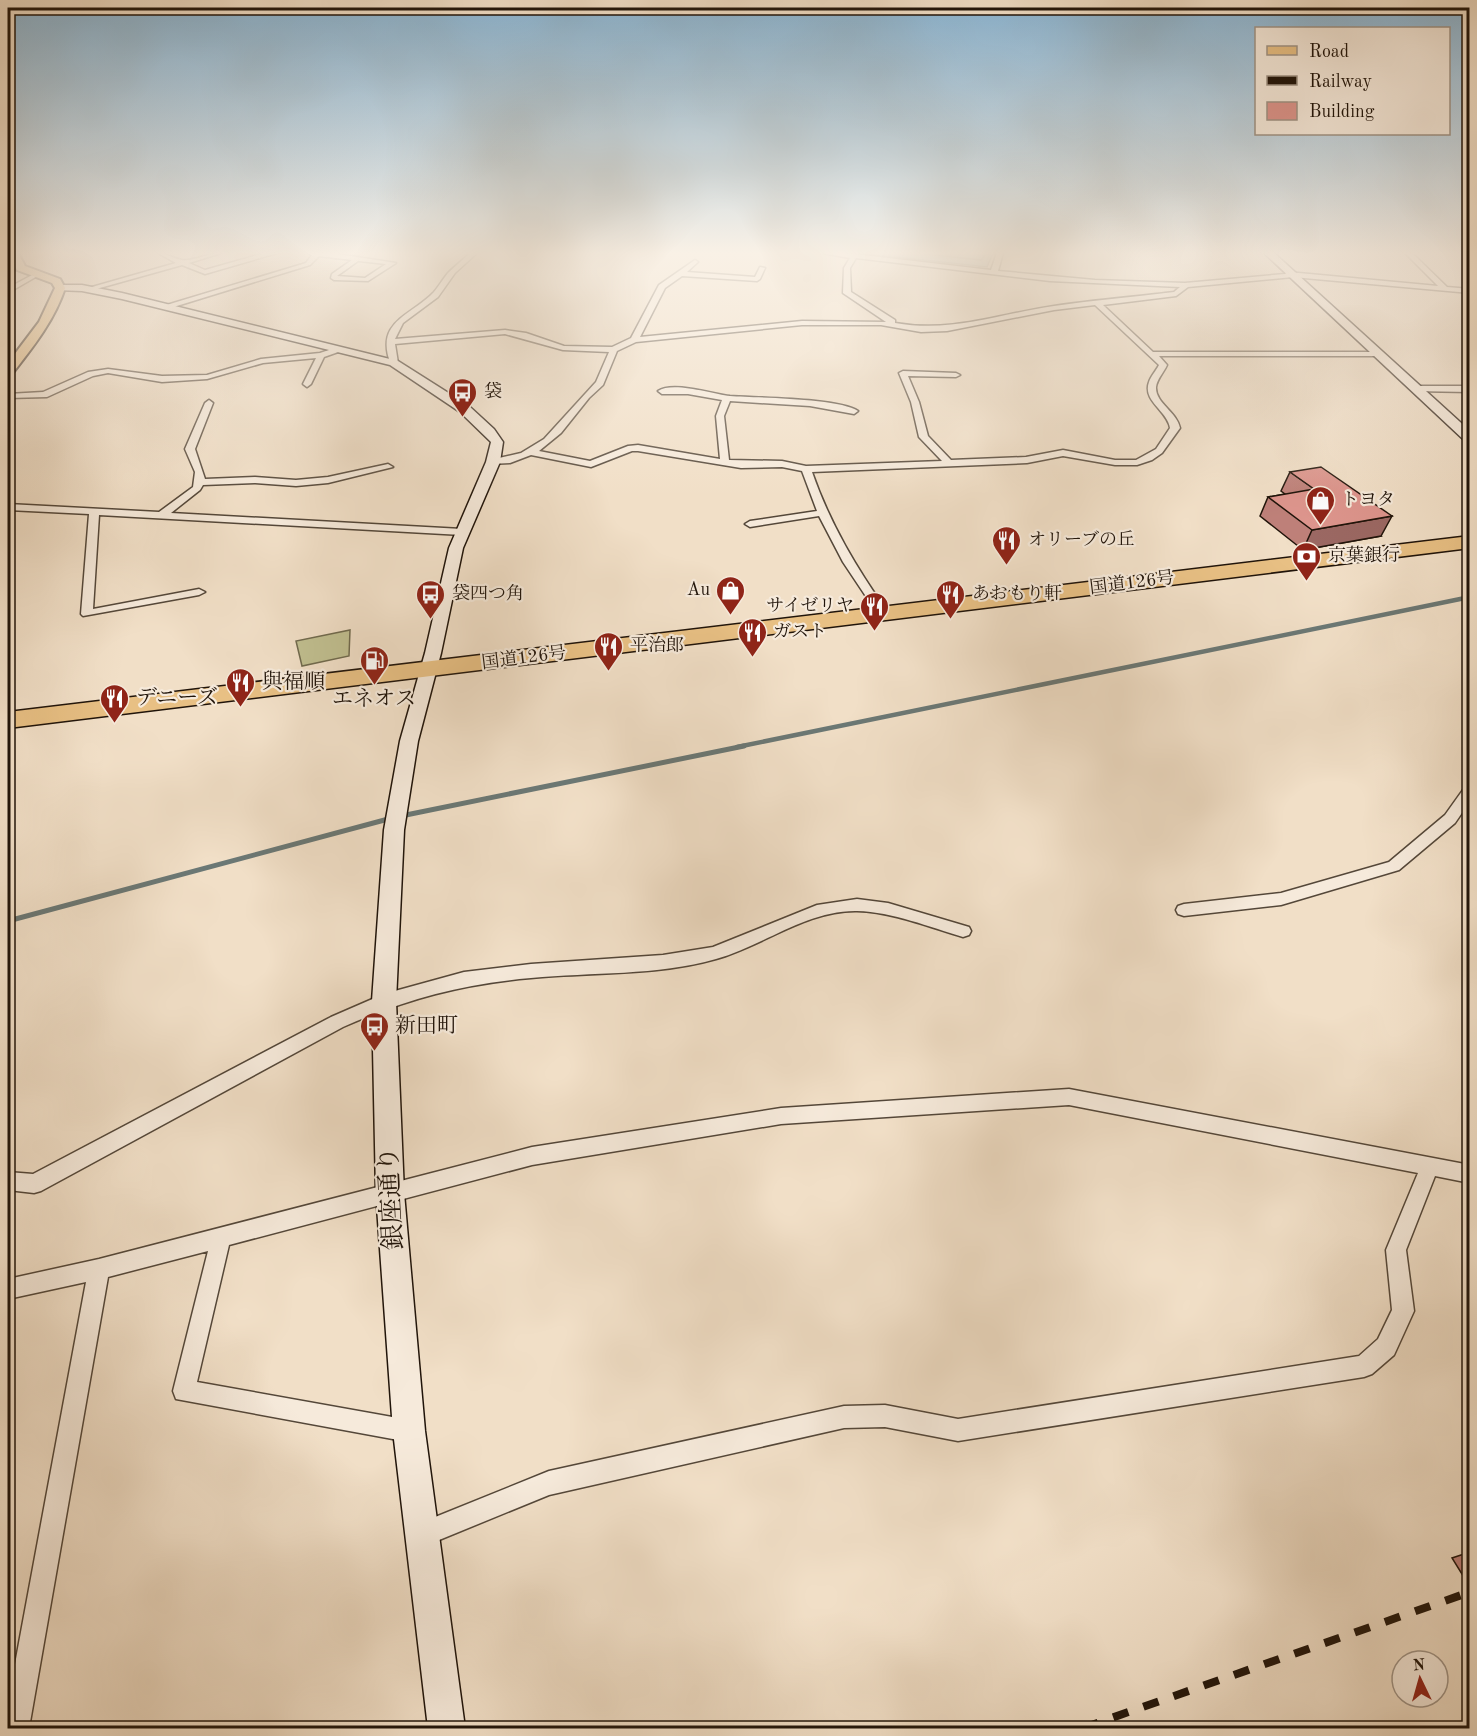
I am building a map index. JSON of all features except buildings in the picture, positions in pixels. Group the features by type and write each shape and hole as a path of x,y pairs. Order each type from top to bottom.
{"highway":[{"name":"国道126号","path":"8,720 1470,542"}],"main road":[{"path":"8,371 36,334"}],"street":[{"path":"276,334 394,363 411,373 492,432 498,442 493,462 508,461 533,453 573,416 587,394 600,382 614,349"},
{"path":"391,334 394,363"},
{"path":"390,342 492,334"},
{"path":"518,334 563,348 614,349 634,339 668,334"},
{"path":"634,339 637,334"},
{"path":"533,453 591,464 631,448 639,448 725,463 782,464 806,469 949,465 1027,460 1044,454 1065,453 1132,464 1150,459 1164,446 1175,427 1175,422 1157,401 1152,390 1153,382 1163,365 1130,334"},
{"path":"1354,334 1470,438"},
{"path":"8,396 44,395 91,374 108,371 162,379 207,377 261,361 321,355 338,349"},
{"path":"1151,354 1376,354"},
{"path":"308,384 321,355"},
{"path":"949,465 943,455 924,437 915,402 903,373 956,375"},
{"path":"1416,389 1470,389"},
{"path":"662,391 700,392 727,398 810,404 854,411"},
{"path":"725,463 720,416 727,398"},
{"path":"160,516 197,488 200,482 200,468 190,456 190,449 209,403"},
{"name":"銀座通り","path":"447,1728 409,1431 390,1193 384,1001 395,818 409,741 456,548 493,462"},
{"path":"200,482 255,480 296,483 388,467"},
{"path":"806,469 822,513 842,553 883,614"},
{"path":"8,507 462,532"},
{"path":"94,513 87,614 199,592"},
{"path":"750,524 822,513"},
{"path":"1184,909 1281,899 1394,866 1450,819 1470,790"},
{"path":"8,1181 34,1184 337,1022 384,1001 464,980 531,971 663,962 715,953 823,909 857,905 888,909 963,930"},
{"path":"8,1289 221,1239 532,1156 781,1116 1069,1097 1470,1174"},
{"path":"422,1535 549,1484 844,1417 885,1416 958,1430 1364,1365 1386,1347 1404,1311 1396,1250 1430,1166"},
{"path":"221,1239 184,1391 409,1431"},
{"path":"16,1728 99,1269"}],"shaded area":[{"path":"350,630 349,656 302,666 296,641"}],"waterway":[{"path":"737,747 1470,597"},
{"path":"401,816 744,746"},
{"path":"8,921 392,818"}],"railway":[{"path":"1083,1728 1470,1592"}],"place":[{"name":"袋","path":"463,418"},
{"name":"トヨタ","path":"1320,526"},
{"name":"オリーブの丘","path":"1007,566"},
{"name":"京葉銀行","path":"1307,582"},
{"name":"Au","path":"731,616"},
{"name":"袋四つ角","path":"431,620"},
{"name":"あおもり軒","path":"951,620"},
{"name":"サイゼリヤ","path":"875,632"},
{"name":"ガスト","path":"752,658"},
{"name":"平治郎","path":"609,672"},
{"name":"エネオス","path":"374,686"},
{"name":"與福順","path":"241,708"},
{"name":"デニーズ","path":"115,724"},
{"name":"新田町","path":"374,1052"}]}
